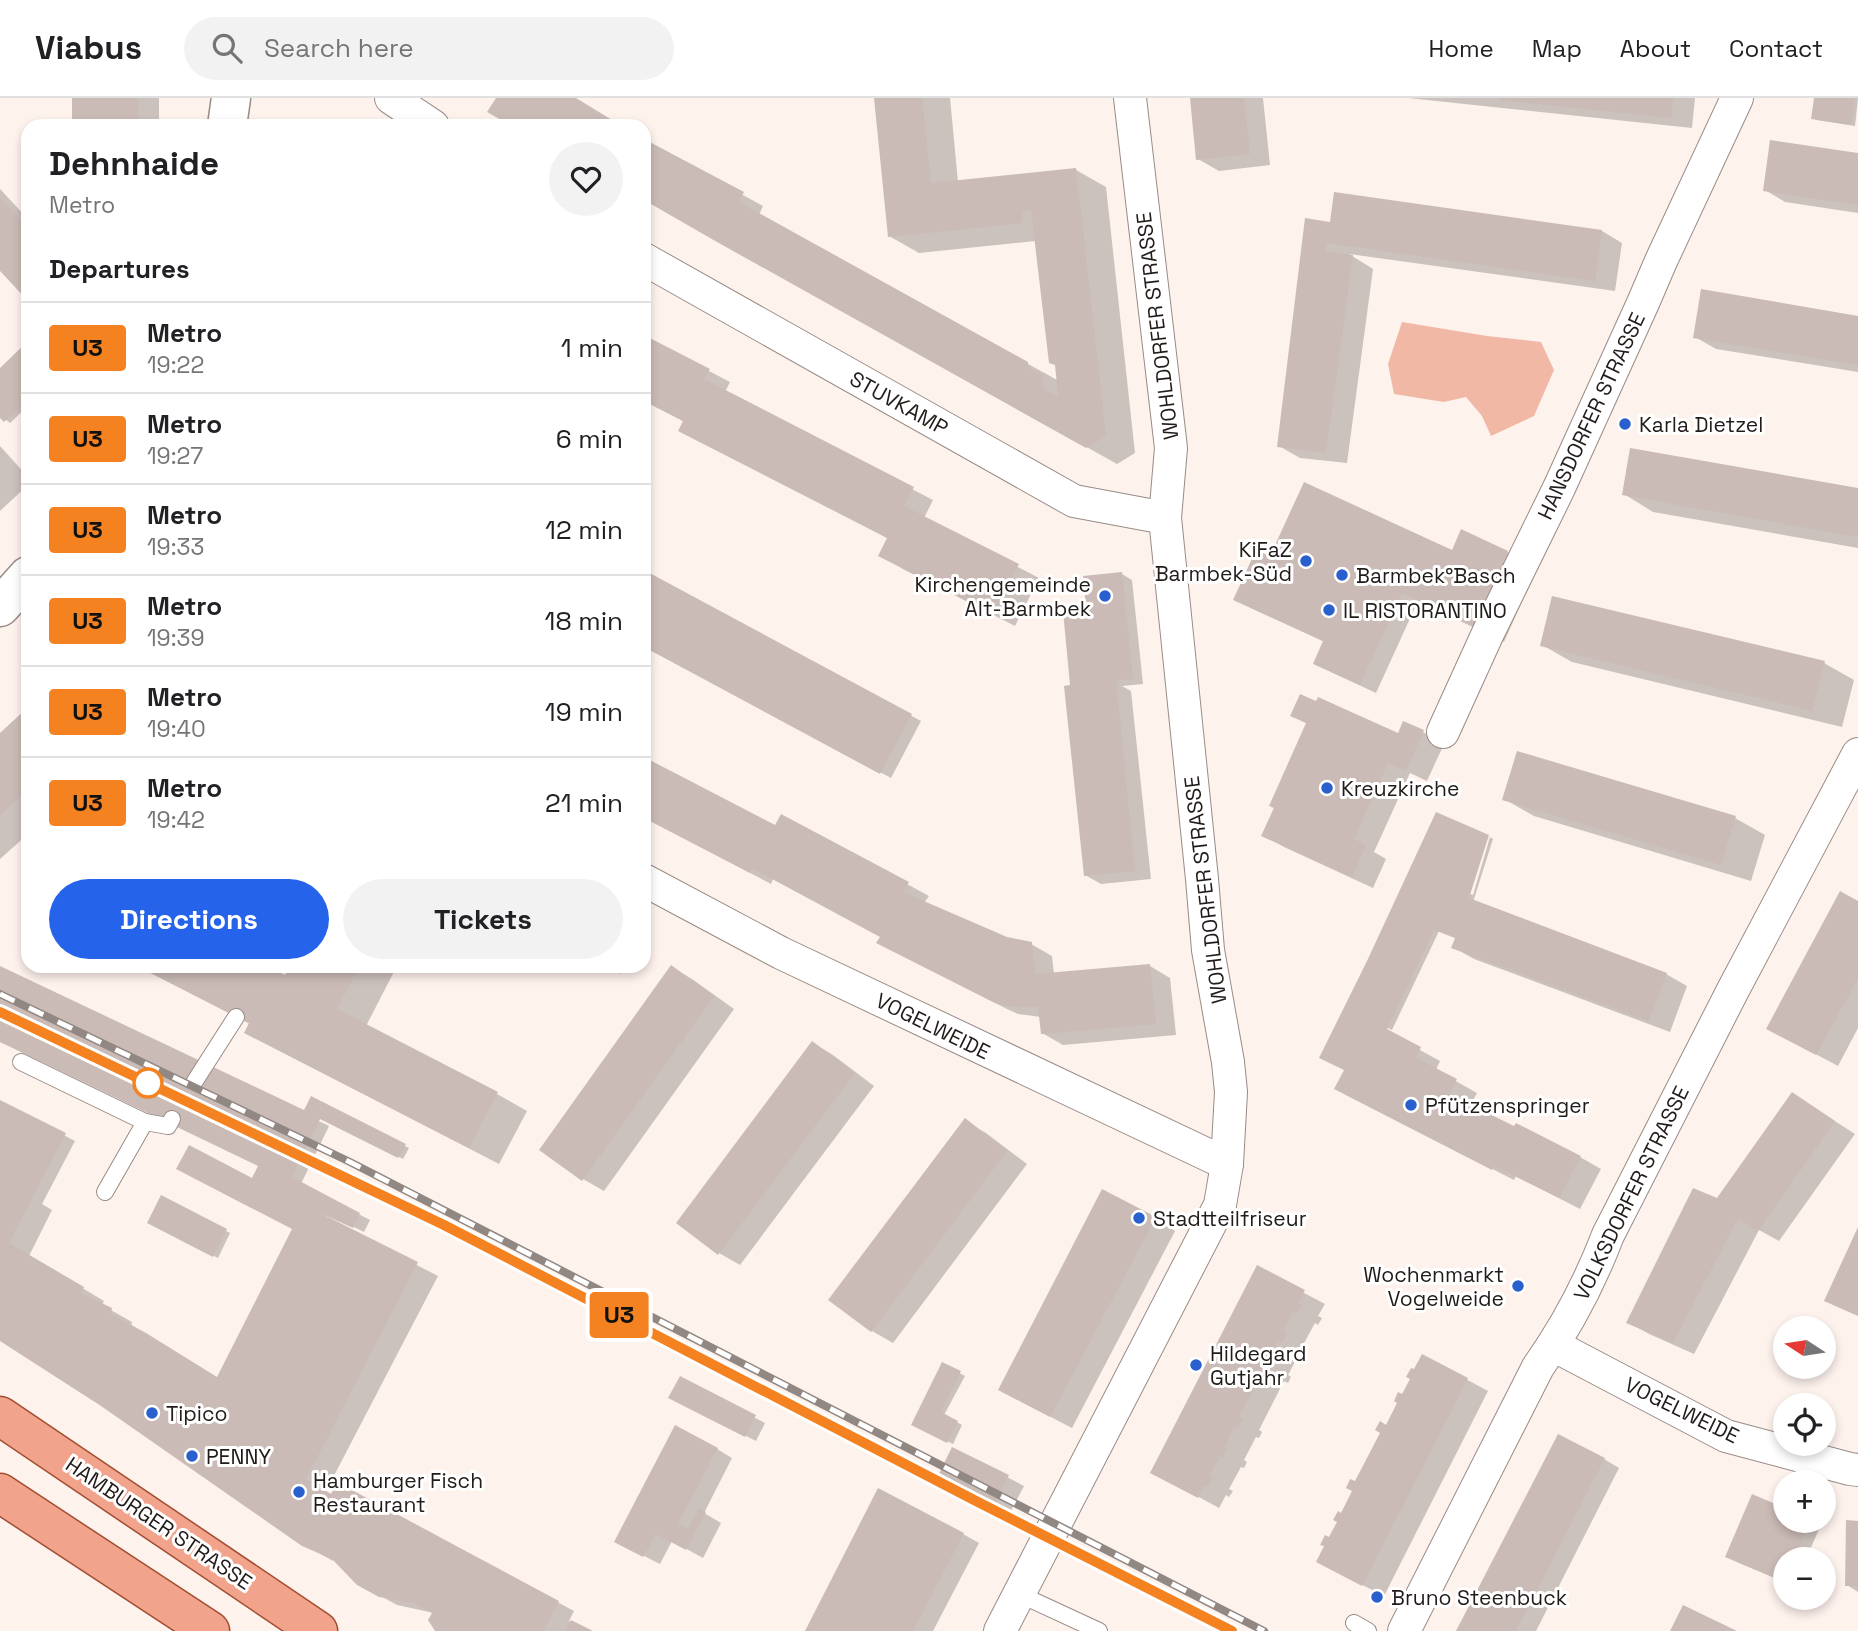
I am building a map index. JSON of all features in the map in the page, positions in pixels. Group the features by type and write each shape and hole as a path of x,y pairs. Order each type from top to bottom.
{"main road":[{"path":"228,119 231,98"},
{"path":"0,607 21,584"},
{"name":"HAMBURGER STRASSE","path":"0,1416 318,1631"},
{"path":"0,1493 210,1631"}],"street":[{"path":"391,98 422,119"},
{"name":"WOHLDORFER STRASSE","path":"1000,1631 1220,1205 1227,1164 1231,1092 1208,950 1165,518 1171,448 1130,98"},
{"name":"HANSDORFER STRASSE","path":"1443,732 1559,488 1737,98"},
{"name":"STUVKAMP","path":"651,263 1074,501 1165,518"},
{"name":"VOLKSDORFER STRASSE","path":"1404,1631 1538,1367 1593,1274 1620,1211 1858,754"},
{"name":"VOGELWEIDE","path":"651,884 781,953 1227,1164"},
{"name":"VOGELWEIDE","path":"1553,1345 1726,1436 1858,1470"}],"lane":[{"path":"195,1081 236,1017"},
{"path":"21,1062 145,1122 169,1126 172,1119"},
{"path":"105,1192 145,1122"},
{"path":"1019,1594 1099,1631"}],"shaded area":[{"path":"1402,322 1541,342 1554,370 1534,416 1491,436 1482,416 1466,397 1444,402 1394,394 1388,364"}],"building":[{"path":"72,98 138,98 138,119 72,119"},
{"path":"496,98 576,98 610,119 500,119 487,112"},
{"path":"874,98 922,98 931,183 1076,168 1106,436 1086,448 651,204 651,143 744,192 739,202 1028,362 1028,367 1042,375 1044,390 1058,396 1055,365 1049,363 1031,210 1023,212 1022,223 888,237"},
{"path":"1190,98 1244,98 1250,154 1196,160"},
{"path":"1499,98 1673,98 1671,118"},
{"path":"1814,98 1855,98 1851,125 1811,119"},
{"path":"1770,140 1858,153 1858,205 1763,191"},
{"path":"1334,192 1602,230 1595,281 1327,243 1326,251 1353,255 1326,453 1277,447 1305,218 1330,222"},
{"path":"0,198 21,220 21,294 0,271"},
{"path":"1701,289 1858,316 1858,365 1693,338"},
{"path":"651,339 710,369 704,379 914,487 904,506 1019,564 994,615 878,556 887,538 678,431 683,421 651,405"},
{"path":"21,348 21,406 4,422 0,418 0,368"},
{"path":"1630,448 1858,488 1858,537 1622,495"},
{"name":"Barmbek°Basch","path":"1304,482 1452,550 1461,529 1508,551 1473,626 1402,593 1360,685 1313,664 1323,641 1233,600 1256,550 1270,556"},
{"path":"1122,572 1133,679 1116,680 1135,871 1084,876 1064,686 1070,685 1063,611 1086,608 1083,576"},
{"path":"651,574 912,714 880,774 651,651"},
{"path":"1552,596 1825,661 1812,711 1540,646"},
{"name":"Kreuzkirche","path":"1300,694 1316,701 1318,697 1398,733 1403,721 1424,730 1406,771 1388,763 1354,839 1366,845 1352,877 1261,836 1274,808 1269,806 1306,723 1290,716"},
{"path":"21,714 21,796 0,815 0,733"},
{"path":"1517,751 1736,816 1721,865 1502,800"},
{"path":"651,761 775,825 781,814 909,882 903,892 1007,937 1032,942 1035,974 1150,964 1156,1024 1041,1034 1038,1007 995,1003 876,943 880,937 752,868 750,873 651,822"},
{"path":"1436,812 1489,835 1469,898 1667,973 1649,1021 1451,948 1455,938 1434,930 1387,1029 1421,1047 1416,1058 1457,1079 1449,1094 1514,1126 1516,1123 1581,1156 1559,1198 1494,1166 1492,1170 1334,1089 1344,1070 1319,1058"},
{"path":"1840,891 1858,901 1858,978 1816,1055 1766,1029"},
{"path":"671,965 714,996 582,1181 539,1150"},
{"path":"0,966 304,1110 311,1096 406,1144 398,1158 320,1119 292,1177 360,1213 353,1228 322,1214 418,1262 306,1479 331,1494 337,1482 559,1601 544,1631 435,1631 428,1620 432,1613 414,1603 379,1597 357,1585 332,1559 302,1546 101,1406 0,1341 0,1100 66,1133 9,1243 84,1287 81,1293 112,1308 111,1314 217,1377 292,1229 176,1169 189,1145 252,1178 258,1166 0,1042"},
{"path":"151,973 355,973 337,1009 498,1092 469,1148 244,1033 249,1023"},
{"path":"812,1041 855,1073 718,1255 676,1223"},
{"path":"1792,1092 1835,1121 1758,1231 1738,1218 1673,1343 1626,1323 1693,1188 1717,1198"},
{"path":"965,1118 1007,1151 871,1332 828,1300"},
{"path":"1102,1189 1156,1217 1050,1417 998,1390"},
{"path":"161,1195 227,1229 213,1257 147,1223"},
{"path":"1858,1227 1858,1316 1824,1301"},
{"path":"1257,1265 1305,1290 1298,1303 1302,1305 1297,1314 1293,1312 1283,1332 1287,1334 1282,1343 1278,1341 1268,1362 1271,1363 1267,1373 1263,1371 1239,1417 1243,1419 1238,1428 1235,1426 1224,1447 1227,1448 1223,1458 1220,1456 1209,1476 1213,1477 1208,1487 1204,1485 1198,1498 1150,1473"},
{"path":"1422,1354 1468,1378 1362,1586 1316,1562 1324,1546 1320,1545 1325,1535 1329,1537 1337,1522 1333,1520 1338,1511 1341,1513 1352,1491 1346,1488 1350,1479 1355,1481 1380,1433 1375,1430 1380,1421 1386,1425 1397,1403 1394,1401 1398,1392 1402,1394 1410,1379 1406,1377"},
{"path":"942,1362 961,1371 941,1412 958,1421 947,1443 911,1425"},
{"path":"680,1376 756,1415 745,1437 668,1398"},
{"path":"675,1425 718,1448 678,1523 688,1529 699,1508 706,1512 686,1550 656,1534 643,1557 614,1542"},
{"path":"1558,1434 1605,1458 1516,1631 1456,1631"},
{"path":"952,1447 1009,1475 989,1514 933,1486"},
{"path":"878,1488 964,1533 913,1631 805,1631"},
{"path":"1752,1494 1773,1503 1773,1533 1805,1533 1799,1547 1773,1547 1773,1577 1725,1557"},
{"path":"1846,1520 1858,1521 1858,1586 1845,1586"},
{"path":"1683,1605 1737,1631 1670,1631"},
{"path":"571,1620 593,1631 565,1631"}],"railway":[{"path":"0,994 350,1162 1264,1631"},
{"path":"0,1012 444,1225 1232,1631"}],"metro line":[{"name":"U3","path":"0,1012 444,1225 1232,1631"}],"place":[{"name":"Karla Dietzel","path":"1625,424"},
{"name":"KiFaZ Barmbek-Süd","path":"1306,561"},
{"name":"Barmbek°Basch","path":"1342,575"},
{"name":"Kirchengemeinde Alt-Barmbek","path":"1105,596"},
{"name":"IL RISTORANTINO","path":"1329,610"},
{"name":"Kreuzkirche","path":"1327,788"},
{"name":"Pfützenspringer","path":"1411,1105"},
{"name":"Stadtteilfriseur","path":"1139,1218"},
{"name":"Wochenmarkt Vogelweide","path":"1518,1286"},
{"name":"Hildegard Gutjahr","path":"1196,1365"},
{"name":"Tipico","path":"152,1413"},
{"name":"PENNY","path":"192,1456"},
{"name":"Hamburger Fisch Restaurant","path":"299,1492"},
{"name":"Bruno Steenbuck","path":"1377,1597"}]}
